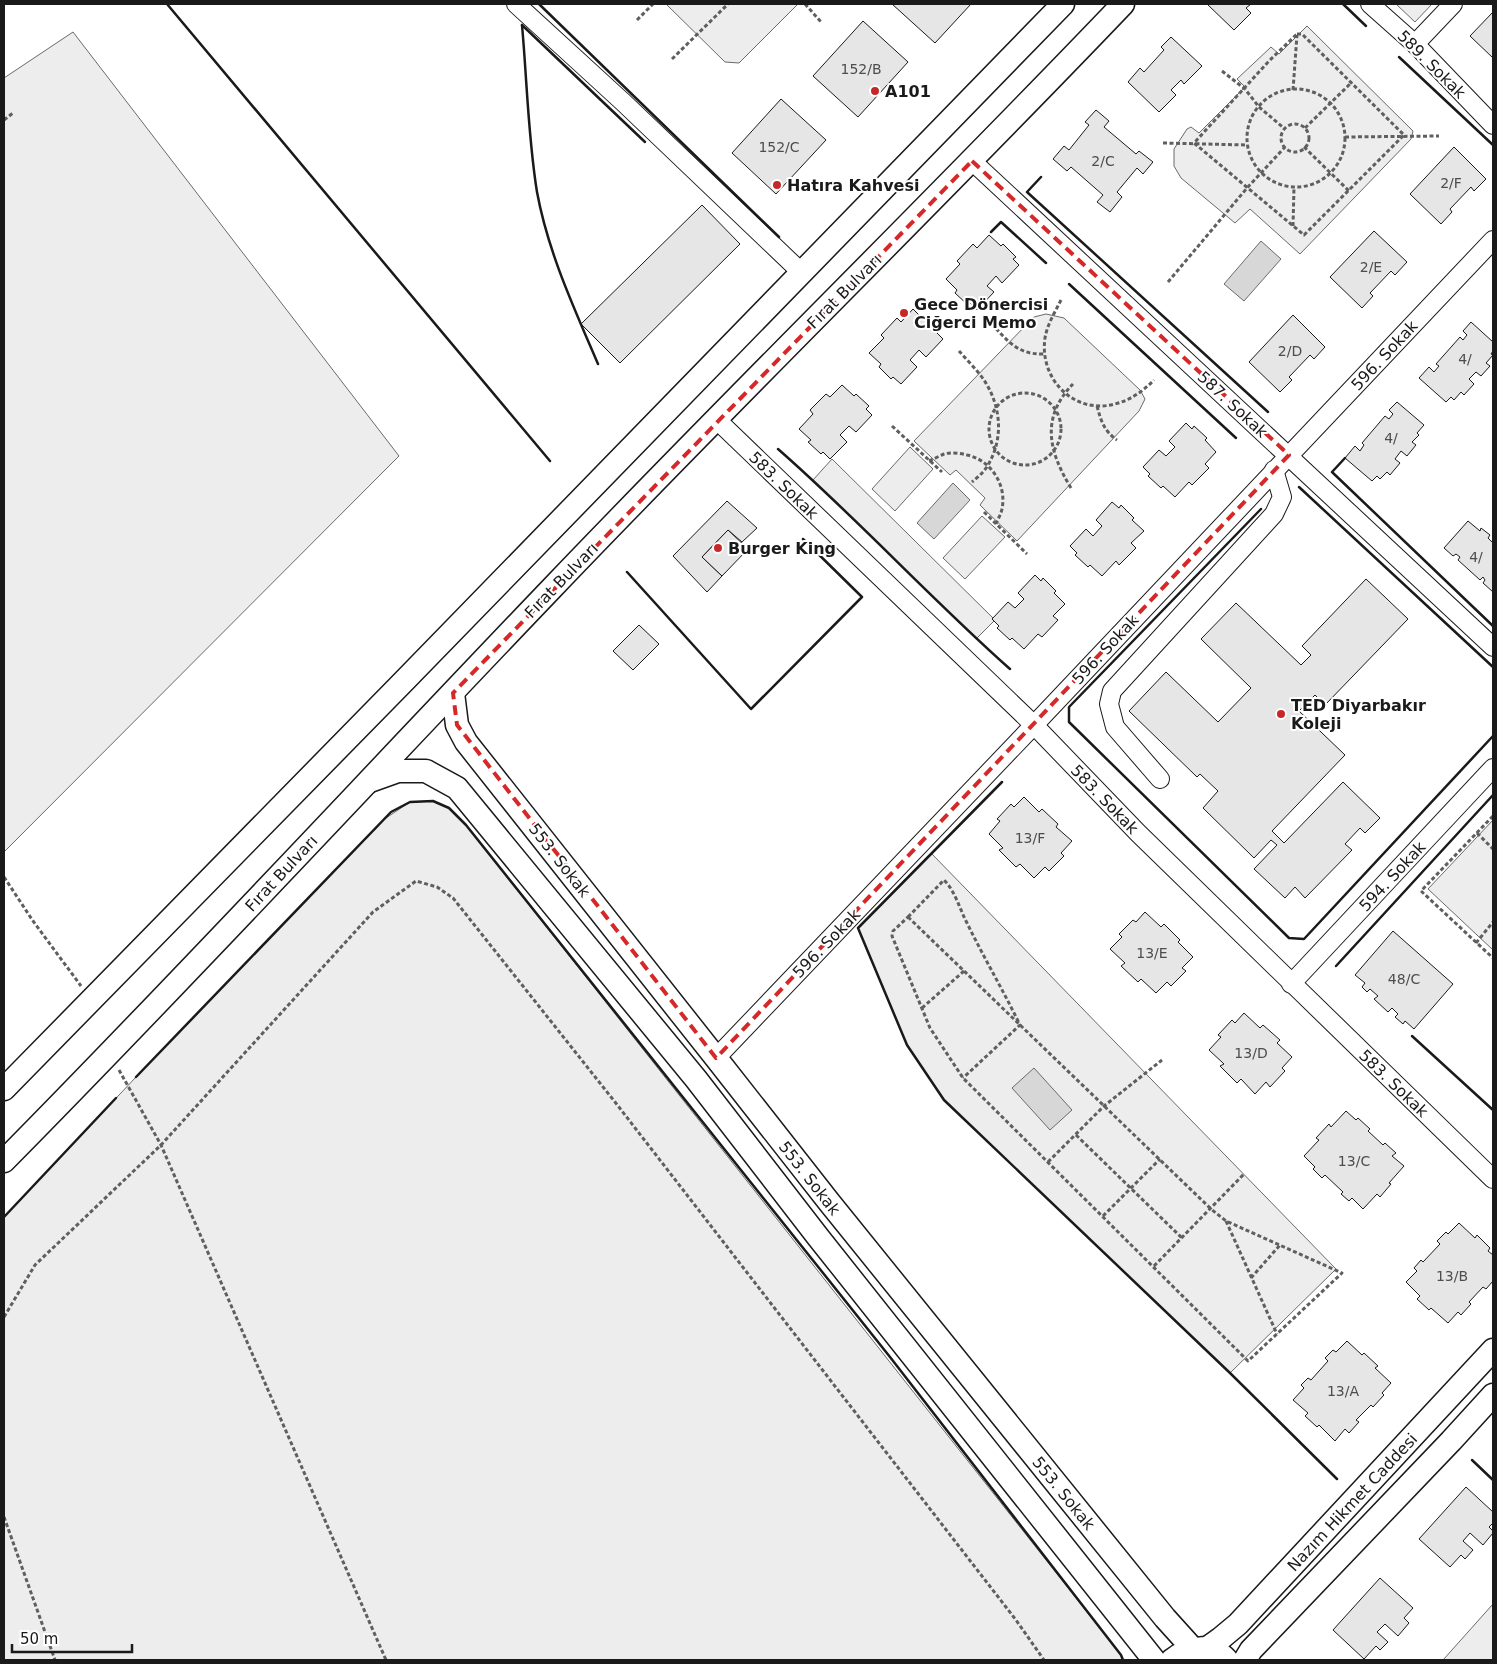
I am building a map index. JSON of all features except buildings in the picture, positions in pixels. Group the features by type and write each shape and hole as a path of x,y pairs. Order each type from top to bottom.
{"main road":[{"path":"4,1089 1063,4"},
{"name":"Fırat Bulvarı","path":"4,1161 110,1054 554,586 1124,4"},
{"name":"553. Sokak","path":"453,693 457,725 466,742 829,1202 1159,1610 1200,1648 1216,1652 1227,1660"},
{"path":"367,782 398,772 426,771 457,788 696,1079 830,1253 1154,1660"},
{"name":"Nazım Hikmet Caddesi","path":"1172,1660 1181,1653 1200,1648 1220,1639 1238,1624 1493,1350"},
{"name":"Nazım Hikmet Caddesi","path":"1246,1660 1251,1650 1493,1396"}],"street":[{"path":"516,4 623,102 802,272"},
{"name":"589. Sokak","path":"1370,4 1415,44 1493,125"},
{"path":"1415,44 1453,4"},
{"name":"587. Sokak","path":"972,161 1493,647"},
{"name":"596. Sokak","path":"716,1058 1493,240"},
{"name":"583. Sokak","path":"717,420 1034,725 1138,834 1493,1179"},
{"path":"1160,779 1115,727 1109,704 1112,691 1274,514 1282,497 1274,470"},
{"name":"594. Sokak","path":"1291,984 1493,768"}],"path":[{"path":"637,20 653,4"},
{"path":"672,59 728,4"},
{"path":"805,4 821,22"},
{"path":"1297,34 1302,34 1404,135"},
{"path":"1194,143 1297,34"},
{"path":"1293,90 1297,34"},
{"path":"1222,72 1245,89 1259,107 1285,129"},
{"path":"1305,128 1352,82"},
{"path":"1293,90 1319,95 1330,103 1338,113 1345,137 1339,162 1331,173 1320,181 1307,186 1294,187 1276,183 1261,173 1252,160 1248,145 1248,131 1252,118 1259,107 1269,98 1280,92 1293,90"},
{"path":"4,120 13,113"},
{"path":"1296,124 1305,128 1309,136 1304,148 1296,151 1286,147 1282,138 1285,129 1296,124"},
{"path":"1194,143 1304,235 1404,135"},
{"path":"1345,137 1438,136"},
{"path":"1163,143 1248,145"},
{"path":"1168,282 1247,188 1286,147"},
{"path":"1304,148 1349,191"},
{"path":"1293,226 1294,187"},
{"path":"1061,300 1045,337 1044,354 1051,377 1064,393 1071,399 1083,404 1097,406 1114,405 1144,390 1154,380"},
{"path":"987,319 1021,352 1044,354"},
{"path":"959,351 984,380 997,406 998,428 995,449 988,465 972,482"},
{"path":"1071,488 1060,471 1053,452 1051,438 1055,409 1064,393 1072,384"},
{"path":"1021,392 1032,393 1043,397 1055,409 1059,414 1060,438 1053,452 1047,458 1036,463 1024,465 1012,462 995,449 990,435 990,423 993,412 997,406 1010,396 1021,392"},
{"path":"1097,406 1104,428 1109,435 1117,440"},
{"path":"892,426 942,472"},
{"path":"929,461 945,454 960,454 972,456 988,465 1000,484 1002,495 1002,508 996,524"},
{"path":"984,512 1028,554"},
{"path":"1493,816 1421,891 1493,958"},
{"path":"1477,832 1493,849"},
{"path":"4,877 33,921 92,1000"},
{"path":"908,917 964,971 1020,1025 1104,1106 1226,1221 1342,1274 1248,1361 963,1078 930,1028 892,936 893,931 944,880 950,886 966,922 1020,1025"},
{"path":"4,1317 35,1265 160,1145 373,912 416,881 436,888 453,898 615,1102 1016,1620 1044,1660"},
{"path":"1476,943 1493,922"},
{"path":"922,1008 964,971"},
{"path":"963,1078 1020,1025"},
{"path":"110,1054 160,1145 386,1660"},
{"path":"1048,1162 1104,1106 1162,1060"},
{"path":"1076,1135 1182,1238"},
{"path":"1103,1216 1160,1159"},
{"path":"1154,1266 1212,1209 1244,1174"},
{"path":"1226,1221 1277,1334"},
{"path":"1252,1278 1280,1245"},
{"path":"4,1518 55,1660"}],"highlighted area":[{"path":"972,161 1289,455 716,1058 457,725 453,693"}],"shaded area":[{"path":"666,4 798,4 739,63 725,62"},
{"path":"1396,4 1432,4 1415,22"},
{"path":"1307,26 1413,131 1411,139 1300,254 1250,209 1235,223 1181,178 1174,166 1174,149 1187,129 1191,127 1199,133 1245,87 1237,79 1271,47 1279,54"},
{"path":"73,32 399,456 4,852 4,78"},
{"path":"1261,241 1281,259 1244,301 1224,284"},
{"path":"1046,314 1064,318 1140,390 1145,399 1139,411 1017,541 980,505 985,498 956,470 950,475 914,441 1034,317"},
{"path":"910,447 933,469 895,511 872,489"},
{"path":"832,459 995,620 976,639 813,480"},
{"path":"953,483 970,500 934,539 917,523"},
{"path":"982,516 1005,537 965,579 943,558"},
{"path":"433,801 449,808 466,825 1121,1655 1123,1660 4,1660 4,1217 386,818 410,802"},
{"path":"1493,820 1493,950 1428,889"},
{"path":"931,853 1336,1269 1230,1373 944,1100 907,1045 858,928"},
{"path":"1034,1068 1072,1110 1050,1130 1012,1088"},
{"path":"1493,1604 1493,1660 1443,1660"}],"wall":[{"path":"167,4 550,461"},
{"path":"539,4 779,237"},
{"path":"1343,4 1366,26"},
{"path":"522,25 537,192 555,258 598,364"},
{"path":"522,25 645,142"},
{"path":"1399,57 1493,145"},
{"path":"1041,177 1027,192 1268,412"},
{"path":"991,232 1001,222 1046,263"},
{"path":"1069,284 1236,438"},
{"path":"778,449 1010,669"},
{"path":"1345,458 1332,472 1493,626"},
{"path":"1299,487 1493,667"},
{"path":"1261,509 1069,707 1069,722 1289,938 1304,939 1493,736"},
{"path":"627,572 751,709 862,597 803,539"},
{"path":"1002,782 858,928 907,1045 944,1100 1230,1373 1337,1479"},
{"path":"1336,966 1493,795"},
{"path":"136,1077 391,812 410,802 433,801 449,808 466,825 890,1357 1123,1660"},
{"path":"1412,1036 1493,1110"},
{"path":"4,1217 116,1098"},
{"path":"1472,1460 1493,1480"}],"place":[{"name":"A101","path":"875,91"},
{"name":"Hatıra Kahvesi","path":"777,185"},
{"name":"Gece Dönercisi Ciğerci Memo","path":"904,313"},
{"name":"Burger King","path":"718,548"},
{"name":"TED Diyarbakır Koleji","path":"1281,714"}]}
